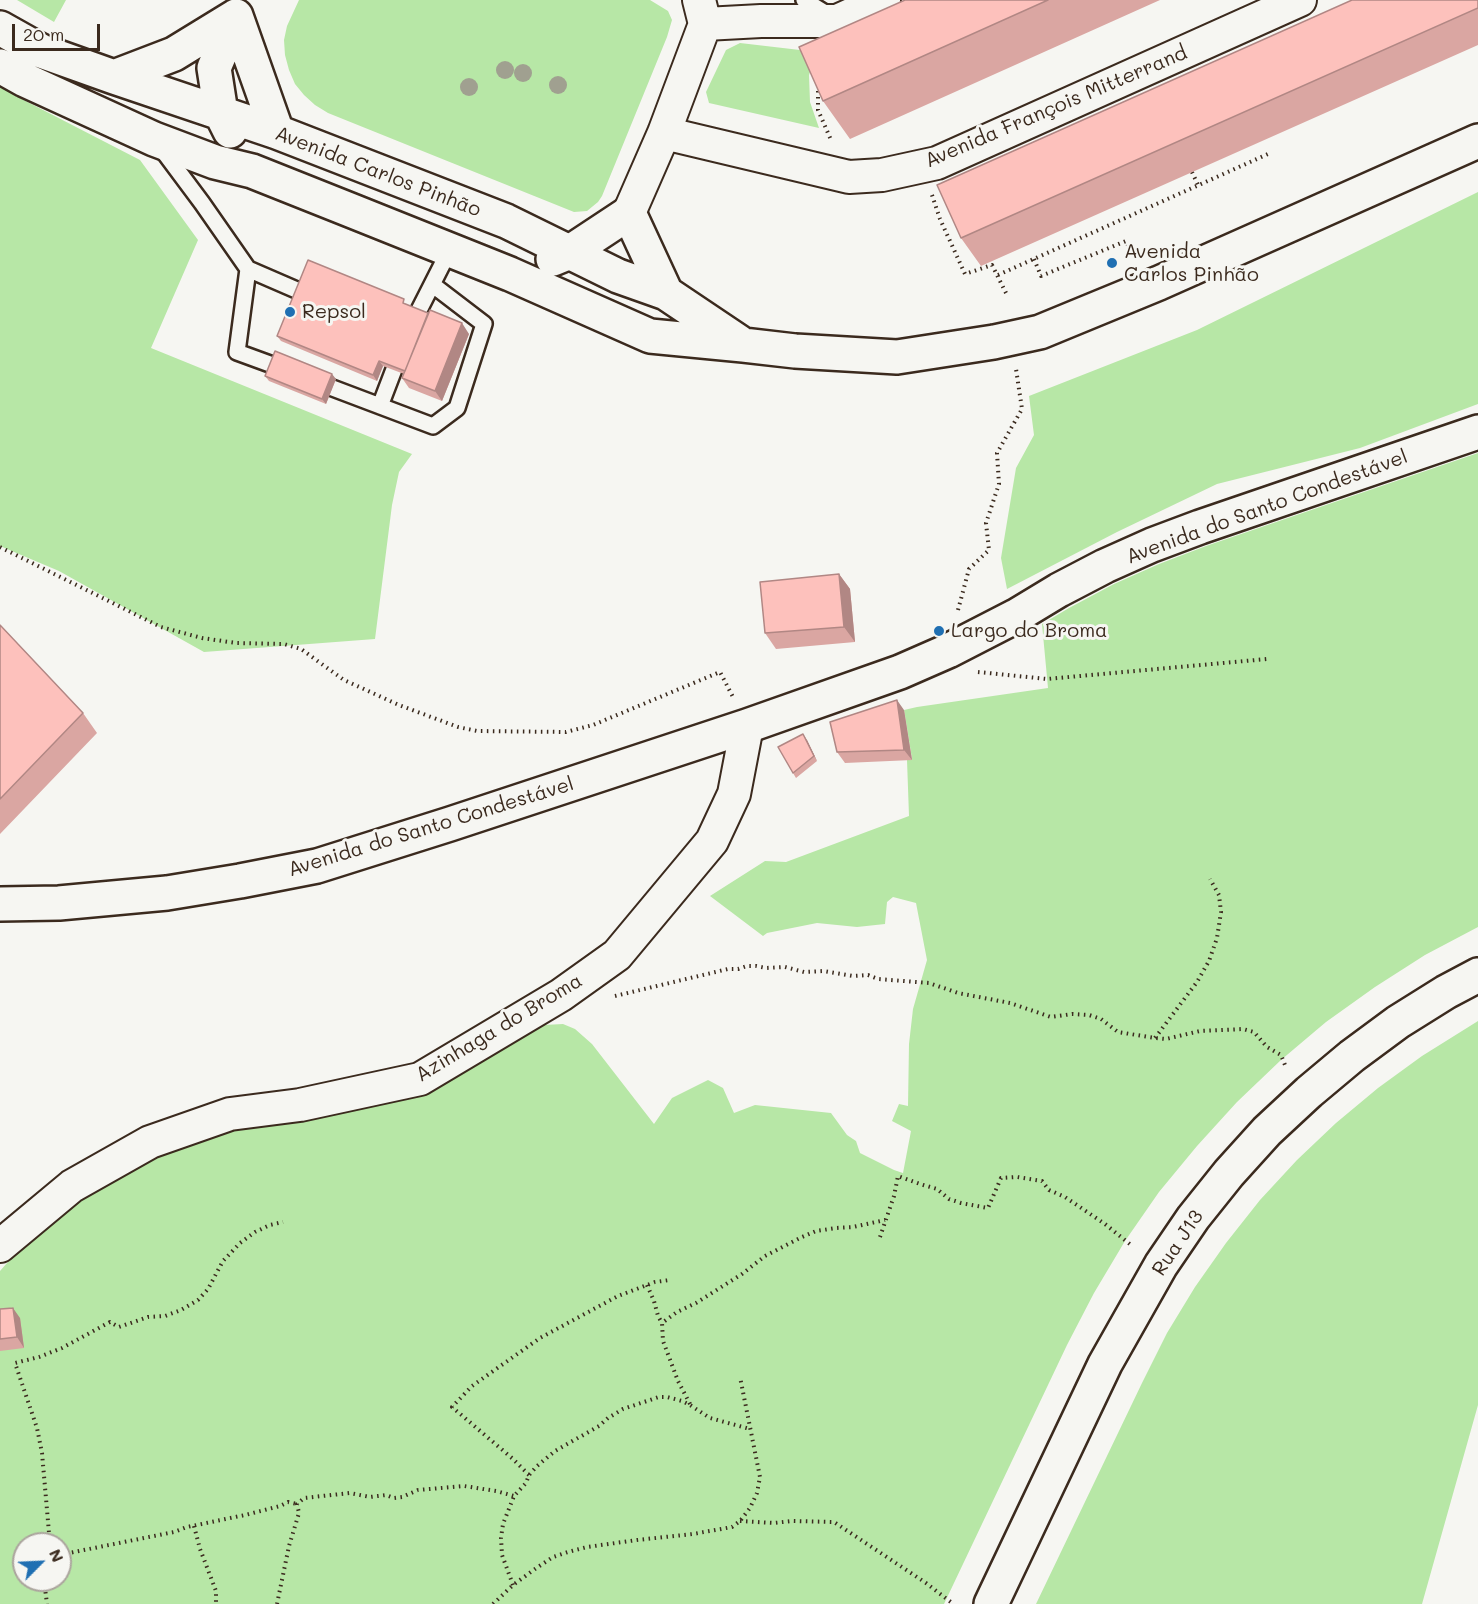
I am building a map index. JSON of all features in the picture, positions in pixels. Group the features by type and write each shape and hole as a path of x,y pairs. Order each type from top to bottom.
{"main road":[{"path":"114,77 174,54 241,8"},
{"path":"241,8 214,68 221,113 252,171"},
{"path":"241,8 277,132"},
{"name":"Avenida Carlos Pinhão","path":"0,28 41,51 277,132 506,221 618,276 666,293 743,345"},
{"name":"Avenida Carlos Pinhão","path":"13,73 154,139 215,162 252,171 510,274 650,336 795,351 897,357 1040,332 1148,288 1478,141"},
{"path":"510,274 570,252 629,213 666,293"},
{"name":"Avenida do Santo Condestável","path":"0,904 59,903 166,893 240,881 317,866 461,821 747,726 900,672 959,661 1016,616 1059,590 1152,545 1478,432"},
{"name":"Rua J13","path":"991,1604 1105,1364 1161,1265 1193,1218 1236,1165 1309,1092 1398,1022 1478,975"}],"street":[{"path":"629,213 664,133 702,12 761,21 837,21 884,0"},
{"name":"Avenida François Mitterrand","path":"664,133 849,177 882,175 937,163 1300,0"},
{"name":"Azinhaga do Broma","path":"1,1244 72,1186 150,1142 230,1114 300,1105 420,1079 561,995 616,955 712,841 734,794 747,726"}],"lane":[{"path":"804,0 837,21"},
{"path":"154,139 248,269 332,305"},
{"path":"380,406 401,335 433,285 449,251"},
{"path":"248,269 237,352 433,426 457,408 484,324 433,285"}],"path":[{"path":"820,76 818,110 825,130 849,177"},
{"path":"998,275 1268,154"},
{"path":"1192,172 1198,185"},
{"path":"940,219 965,274 992,265 1008,297"},
{"path":"1034,258 1041,276 1126,241 1132,254"},
{"path":"1012,338 1022,409 997,453 999,484 986,523 988,550 969,569 959,661 1047,679 1267,660"},
{"path":"0,547 161,627 202,638 236,643 284,645 301,649 344,680 399,705 458,727 477,731 566,732 593,725 720,672 747,726"},
{"path":"1155,1038 1197,982 1209,961 1221,912 1220,895 1210,879"},
{"path":"561,995 582,1001 606,998 747,966 785,967 804,972 824,971 853,976 868,975 878,979 929,983 958,993 1010,1003 1051,1017 1072,1014 1089,1015 1101,1018 1118,1032 1155,1038 1166,1039 1200,1031 1243,1029 1254,1032 1266,1047 1281,1055 1285,1065"},
{"path":"880,1237 894,1196 898,1176 937,1189 949,1199 988,1208 1001,1178 1017,1177 1042,1181 1049,1190 1065,1197 1131,1245"},
{"path":"663,1323 677,1312 696,1303 742,1274 765,1256 802,1237 816,1231 853,1227 885,1220"},
{"path":"49,1532 42,1453 37,1428 15,1363 62,1348 110,1322 118,1327 181,1310 198,1300 208,1290 223,1261 240,1243 255,1232 283,1222"},
{"path":"529,1475 452,1407 472,1386 540,1338 618,1296 656,1281 670,1280"},
{"path":"647,1285 658,1316 663,1323 663,1341 690,1405"},
{"path":"493,1604 513,1585 553,1557 587,1547 732,1527 740,1521 750,1508 757,1493 760,1477 740,1377"},
{"path":"513,1585 502,1555 502,1524 514,1496 529,1475 555,1451 599,1426 623,1408 667,1397 690,1405 710,1418 750,1429"},
{"path":"297,1504 304,1498 350,1493 370,1497 386,1495 394,1498 418,1490 457,1486 478,1487 514,1496"},
{"path":"72,1552 174,1532 288,1502 297,1504"},
{"path":"277,1604 299,1513 297,1504"},
{"path":"740,1521 834,1522 952,1603"},
{"path":"194,1526 216,1591 216,1604"}],"green space":[{"path":"17,0 66,0 54,22"},
{"path":"299,0 650,0 668,11 672,20 602,196 587,211 574,212 328,113 315,105 295,84 285,55 284,40 287,26"},
{"path":"740,43 817,52 809,75 810,102 819,128 709,103 706,92 726,50"},
{"path":"0,86 140,160 198,240 151,348 412,454 399,472 392,505 375,639 204,652 59,571 0,546"},
{"path":"1478,192 1478,404 1360,448 1217,484 1007,589 1001,558 1016,468 1034,435 1029,396 1197,330"},
{"path":"1478,453 1478,927 1425,955 1326,1022 1281,1060 1237,1102 1159,1192 1125,1241 1094,1293 944,1604 0,1604 0,1271 29,1238 75,1201 120,1175 170,1151 169,1146 518,1038 544,1025 563,1024 575,1029 592,1044 654,1124 672,1098 708,1080 723,1088 734,1113 755,1105 831,1113 847,1135 856,1141 860,1153 903,1173 911,1131 892,1121 899,1104 908,1106 909,1044 913,1009 927,960 916,903 893,897 887,902 885,924 857,927 817,923 767,933 763,936 710,896 765,861 786,862 909,816 907,760 912,759 904,710 1048,688 1042,624 1114,584 1159,564"},
{"path":"1478,1021 1478,1405 1422,1604 1036,1604 1167,1333 1195,1287 1226,1243 1260,1200 1336,1123 1422,1056"}],"building":[{"path":"905,0 1048,0 823,101 799,47"},
{"path":"1352,0 1478,0 1478,8 961,238 937,185"},
{"path":"308,260 404,299 403,303 428,313 405,371 379,361 373,375 277,336"},
{"path":"430,310 462,323 435,391 402,378"},
{"path":"275,351 332,374 322,399 265,376"},
{"path":"839,574 844,627 765,633 760,582"},
{"path":"0,625 83,713 0,799"},
{"path":"897,700 904,750 837,752 830,722"},
{"path":"803,734 814,756 793,773 778,747"},
{"path":"13,1308 17,1337 0,1339 0,1309"}],"place":[{"name":"Avenida Carlos Pinhão","path":"1112,263"},
{"name":"Repsol","path":"290,312"},
{"name":"Largo do Broma","path":"939,631"}]}
